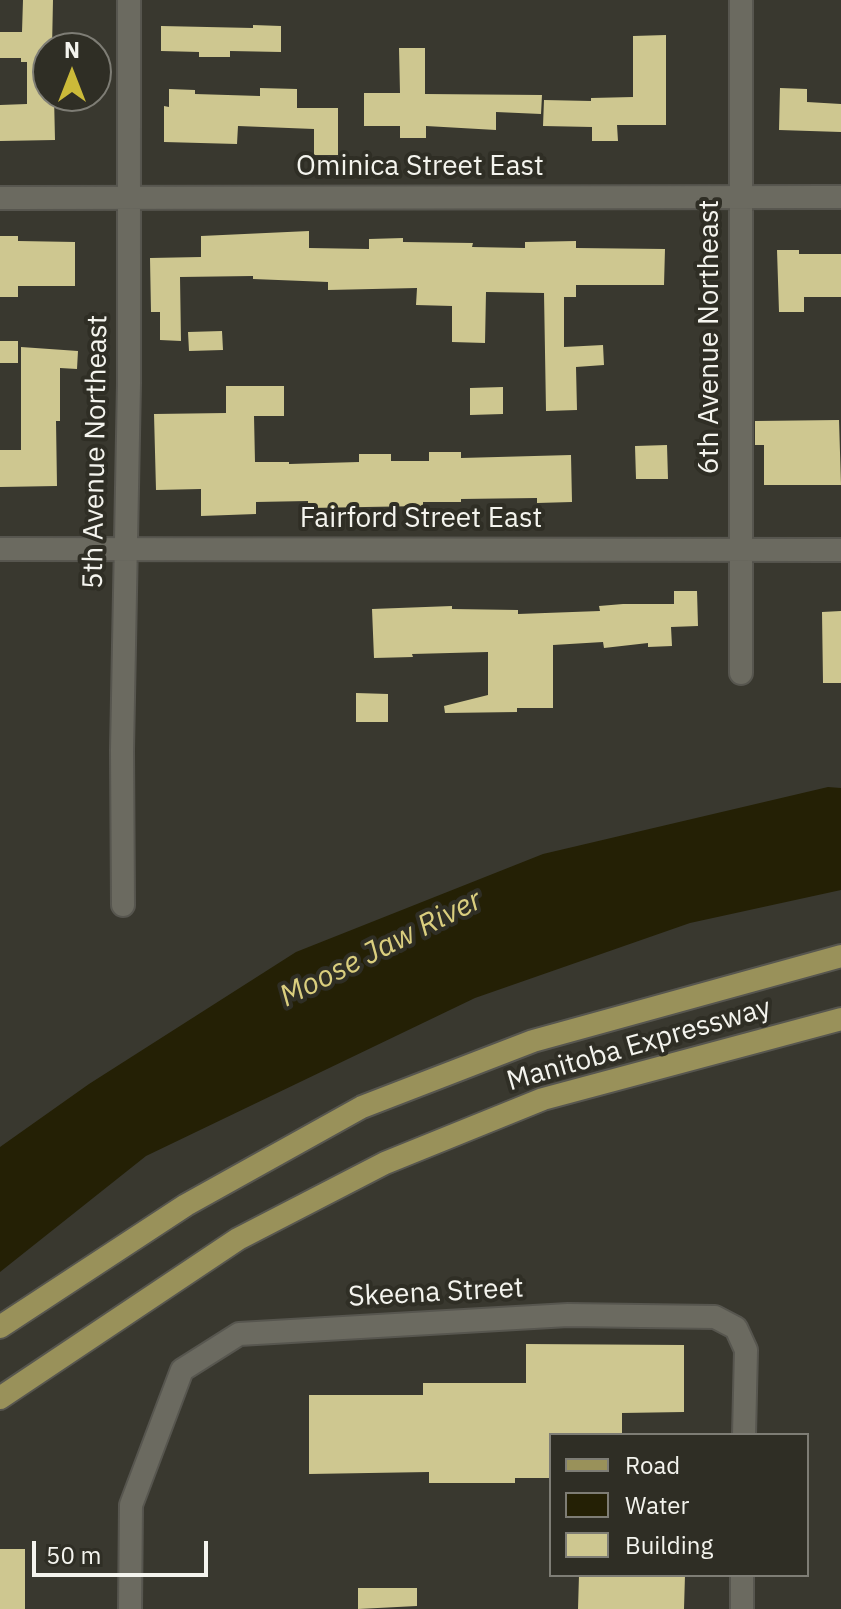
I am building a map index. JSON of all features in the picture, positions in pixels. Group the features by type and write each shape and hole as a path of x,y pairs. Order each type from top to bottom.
{"main road":[{"name":"Manitoba Expressway","path":"0,1327 186,1205 362,1107 533,1041 841,956"},
{"name":"Manitoba Expressway","path":"0,1398 238,1239 385,1163 543,1099 841,1019"}],"street":[{"name":"5th Avenue Northeast","path":"123,905 122,750 129,383 129,0"},
{"name":"6th Avenue Northeast","path":"741,0 741,673"},
{"name":"Ominica Street East","path":"0,198 841,197"},
{"name":"Fairford Street East","path":"0,549 841,550"},
{"name":"Skeena Street","path":"130,1609 131,1505 182,1370 239,1334 568,1315 715,1317 736,1328 746,1350 744,1433"},
{"path":"742,1577 742,1609"}],"water":[{"name":"Moose Jaw River","path":"828,787 841,788 841,890 690,923 475,998 146,1156 0,1272 0,1147 89,1084 296,952 543,854"}],"building":[{"path":"23,0 53,0 52,32 32,32 32,112 54,112 55,140 0,141 0,105 27,104 27,62 21,62 21,58 0,58 0,32 22,32"},
{"path":"253,25 281,26 281,52 230,51 230,57 199,57 199,52 161,51 161,26 253,28"},
{"path":"666,35 666,125 617,125 618,141 592,141 592,127 543,126 544,100 591,101 591,98 633,97 633,36"},
{"path":"399,48 425,48 425,94 542,95 541,114 496,112 496,130 426,126 426,138 400,138 400,126 364,126 364,93 400,93"},
{"path":"260,88 297,89 297,108 338,108 338,155 314,155 314,129 238,126 237,144 164,142 164,106 169,107 169,89 195,90 195,94 260,96"},
{"path":"780,88 807,89 807,102 841,104 841,132 779,130"},
{"path":"309,231 309,248 369,249 369,239 403,238 403,242 473,243 472,247 525,248 525,242 576,241 576,248 665,249 664,285 576,285 576,297 564,297 564,347 603,345 604,365 576,367 577,410 546,411 544,293 486,292 485,343 452,342 452,306 416,305 417,288 328,290 328,282 253,279 253,276 180,277 181,341 160,340 160,312 151,312 150,258 201,257 201,236"},
{"path":"0,236 18,236 18,241 75,242 75,286 18,286 18,297 0,297"},
{"path":"777,250 799,250 799,254 841,254 841,297 804,297 804,312 779,312"},
{"path":"222,331 223,350 189,351 188,332"},
{"path":"0,341 18,341 18,363 0,363"},
{"path":"21,347 78,351 77,369 60,368 60,421 56,421 57,486 0,487 0,450 21,450"},
{"path":"226,386 284,386 284,416 254,416 255,462 359,462 359,454 391,454 391,461 429,461 429,452 461,452 461,458 571,455 572,502 537,503 537,498 461,499 461,502 423,502 423,506 308,508 308,501 256,502 256,514 201,516 201,489 156,490 154,414 226,413"},
{"path":"503,387 503,414 470,415 470,388"},
{"path":"839,420 841,485 764,485 764,445 755,445 755,421"},
{"path":"667,445 668,479 636,479 635,446"},
{"path":"674,591 697,591 698,626 671,627 672,646 648,647 648,643 604,648 603,642 553,645 553,708 445,713 444,706 488,695 488,652 374,658 372,609 452,606 452,609 518,610 518,614 600,611 599,606 674,604"},
{"path":"841,611 841,683 823,683 822,612"},
{"path":"356,693 388,694 388,722 356,722"},
{"path":"526,1344 684,1345 684,1412 622,1413 622,1433 549,1433 549,1478 515,1478 515,1483 429,1483 429,1472 309,1474 309,1395 423,1395 423,1383 526,1383"},
{"path":"0,1549 25,1549 25,1609 0,1609"},
{"path":"579,1577 685,1577 684,1609 578,1609"},
{"path":"358,1588 417,1588 417,1606 358,1609"}]}
